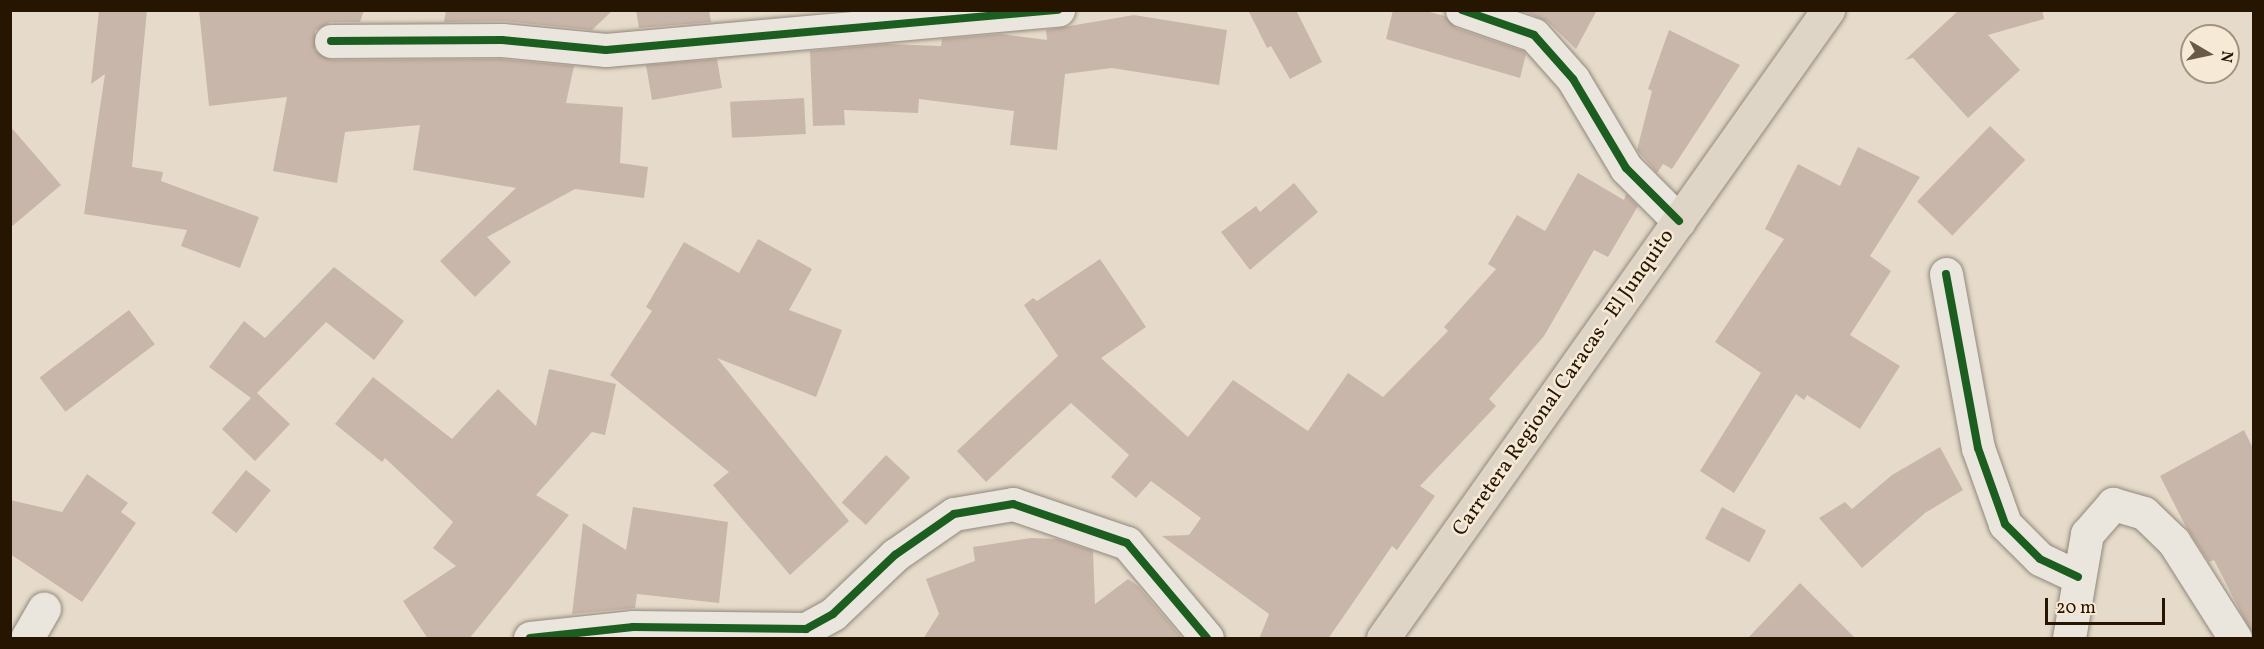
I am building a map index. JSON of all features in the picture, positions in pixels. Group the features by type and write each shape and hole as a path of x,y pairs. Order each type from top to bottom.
{"main road":[{"name":"Carretera Regional Caracas - El Junquito","path":"1383,639 1828,10"}],"street":[{"path":"331,41 502,40 606,50 1058,10"},
{"path":"1462,10 1534,35 1573,79 1626,168 1679,221"},
{"path":"1946,274 1978,448 2005,524 2040,559 2078,577"},
{"path":"530,639 633,627 812,634 895,555 954,514 1013,504 1127,543 1207,639"},
{"path":"2069,639 2087,534 2113,504 2144,513 2174,542 2235,639"},
{"path":"27,639 44,609"}],"building":[{"path":"99,10 147,10 132,167 163,172 161,181 259,217 240,268 181,246 187,230 84,214 105,74 91,84"},
{"path":"199,10 364,10 360,22 330,22 315,31 315,50 331,60 501,59 574,66 566,103 623,107 620,163 648,167 644,198 575,189 487,237 511,262 475,297 440,261 516,188 413,170 420,125 345,132 337,183 273,171 287,97 209,106"},
{"path":"446,10 613,10 592,30 504,21 444,22"},
{"path":"636,10 709,10 711,22 639,28"},
{"path":"1248,10 1296,10 1322,62 1290,79 1271,46 1267,48"},
{"path":"1393,10 1422,10 1445,16 1456,28 1523,51 1526,54 1520,78 1386,39"},
{"path":"1521,10 1597,10 1576,49 1548,22"},
{"path":"1959,10 2042,10 2044,19 1988,35 2020,70 1968,118 1913,58 1905,60"},
{"path":"1134,15 1227,30 1219,85 1112,68 1065,74 1057,150 1010,145 1014,111 919,99 918,113 844,110 845,125 813,126 810,51 887,44 941,46 942,39 1001,34 1047,40 1046,30"},
{"path":"1669,30 1740,65 1672,169 1663,164 1657,173 1637,150 1652,91 1648,89"},
{"path":"717,59 722,88 652,100 646,65"},
{"path":"804,98 806,134 732,138 730,102"},
{"path":"10,126 61,185 10,228"},
{"path":"1990,126 2025,160 1952,236 1917,202"},
{"path":"1858,147 1920,177 1870,256 1891,271 1850,335 1900,366 1860,429 1807,395 1804,400 1796,394 1734,493 1700,471 1761,373 1715,342 1784,239 1765,229 1798,164 1840,186"},
{"path":"1578,173 1624,200 1626,194 1638,206 1608,257 1594,250 1544,336 1489,399 1496,406 1420,486 1435,496 1397,550 1392,546 1328,639 1259,639 1269,614 1162,536 1189,535 1201,518 1151,481 1136,498 1111,477 1129,455 1071,403 986,482 957,451 1058,356 1024,305 1033,298 1037,301 1100,259 1146,327 1101,358 1188,437 1233,380 1308,431 1348,373 1383,397 1448,331 1444,327 1496,269 1488,264 1517,215 1545,231"},
{"path":"1294,183 1318,212 1250,270 1221,232 1256,206 1260,212"},
{"path":"758,239 812,269 789,310 842,330 816,397 717,358 849,521 790,575 713,485 729,472 610,375 652,311 646,307 684,242 739,273"},
{"path":"334,267 404,321 374,360 326,322 257,393 290,424 255,461 222,429 251,398 209,367 244,321 265,338"},
{"path":"129,310 155,344 65,412 40,377"},
{"path":"549,369 616,384 605,435 592,432 536,495 569,515 469,639 428,639 403,601 456,566 433,548 453,522 385,458 382,462 335,424 373,377 452,439 498,389 536,426"},
{"path":"2244,430 2253,448 2253,636 2214,560 2209,562 2186,527 2160,476"},
{"path":"1940,447 1963,490 1925,513 1862,568 1819,518 1845,502 1852,509 1892,475"},
{"path":"886,455 910,478 866,525 842,503"},
{"path":"246,470 271,490 236,533 211,513"},
{"path":"87,474 128,503 121,512 136,523 82,602 10,554 10,500 62,512"},
{"path":"633,507 728,522 719,603 637,594 635,608 572,614 583,523 626,550"},
{"path":"1722,507 1766,530 1749,562 1705,539"},
{"path":"1031,538 1057,539 1093,551 1095,604 1128,579 1138,586 1183,639 923,639 939,614 926,579 975,561 973,547"},
{"path":"1800,583 1856,639 1747,639"}],"cycle path":[{"path":"331,41 502,40 606,50 1058,10"},
{"path":"1462,10 1534,35 1573,79 1626,168 1679,221"},
{"path":"1946,274 1978,448 2005,524 2040,559 2078,577"},
{"path":"530,638 633,627 806,629 833,614 895,555 954,514 1013,504 1127,543 1207,638"}]}
